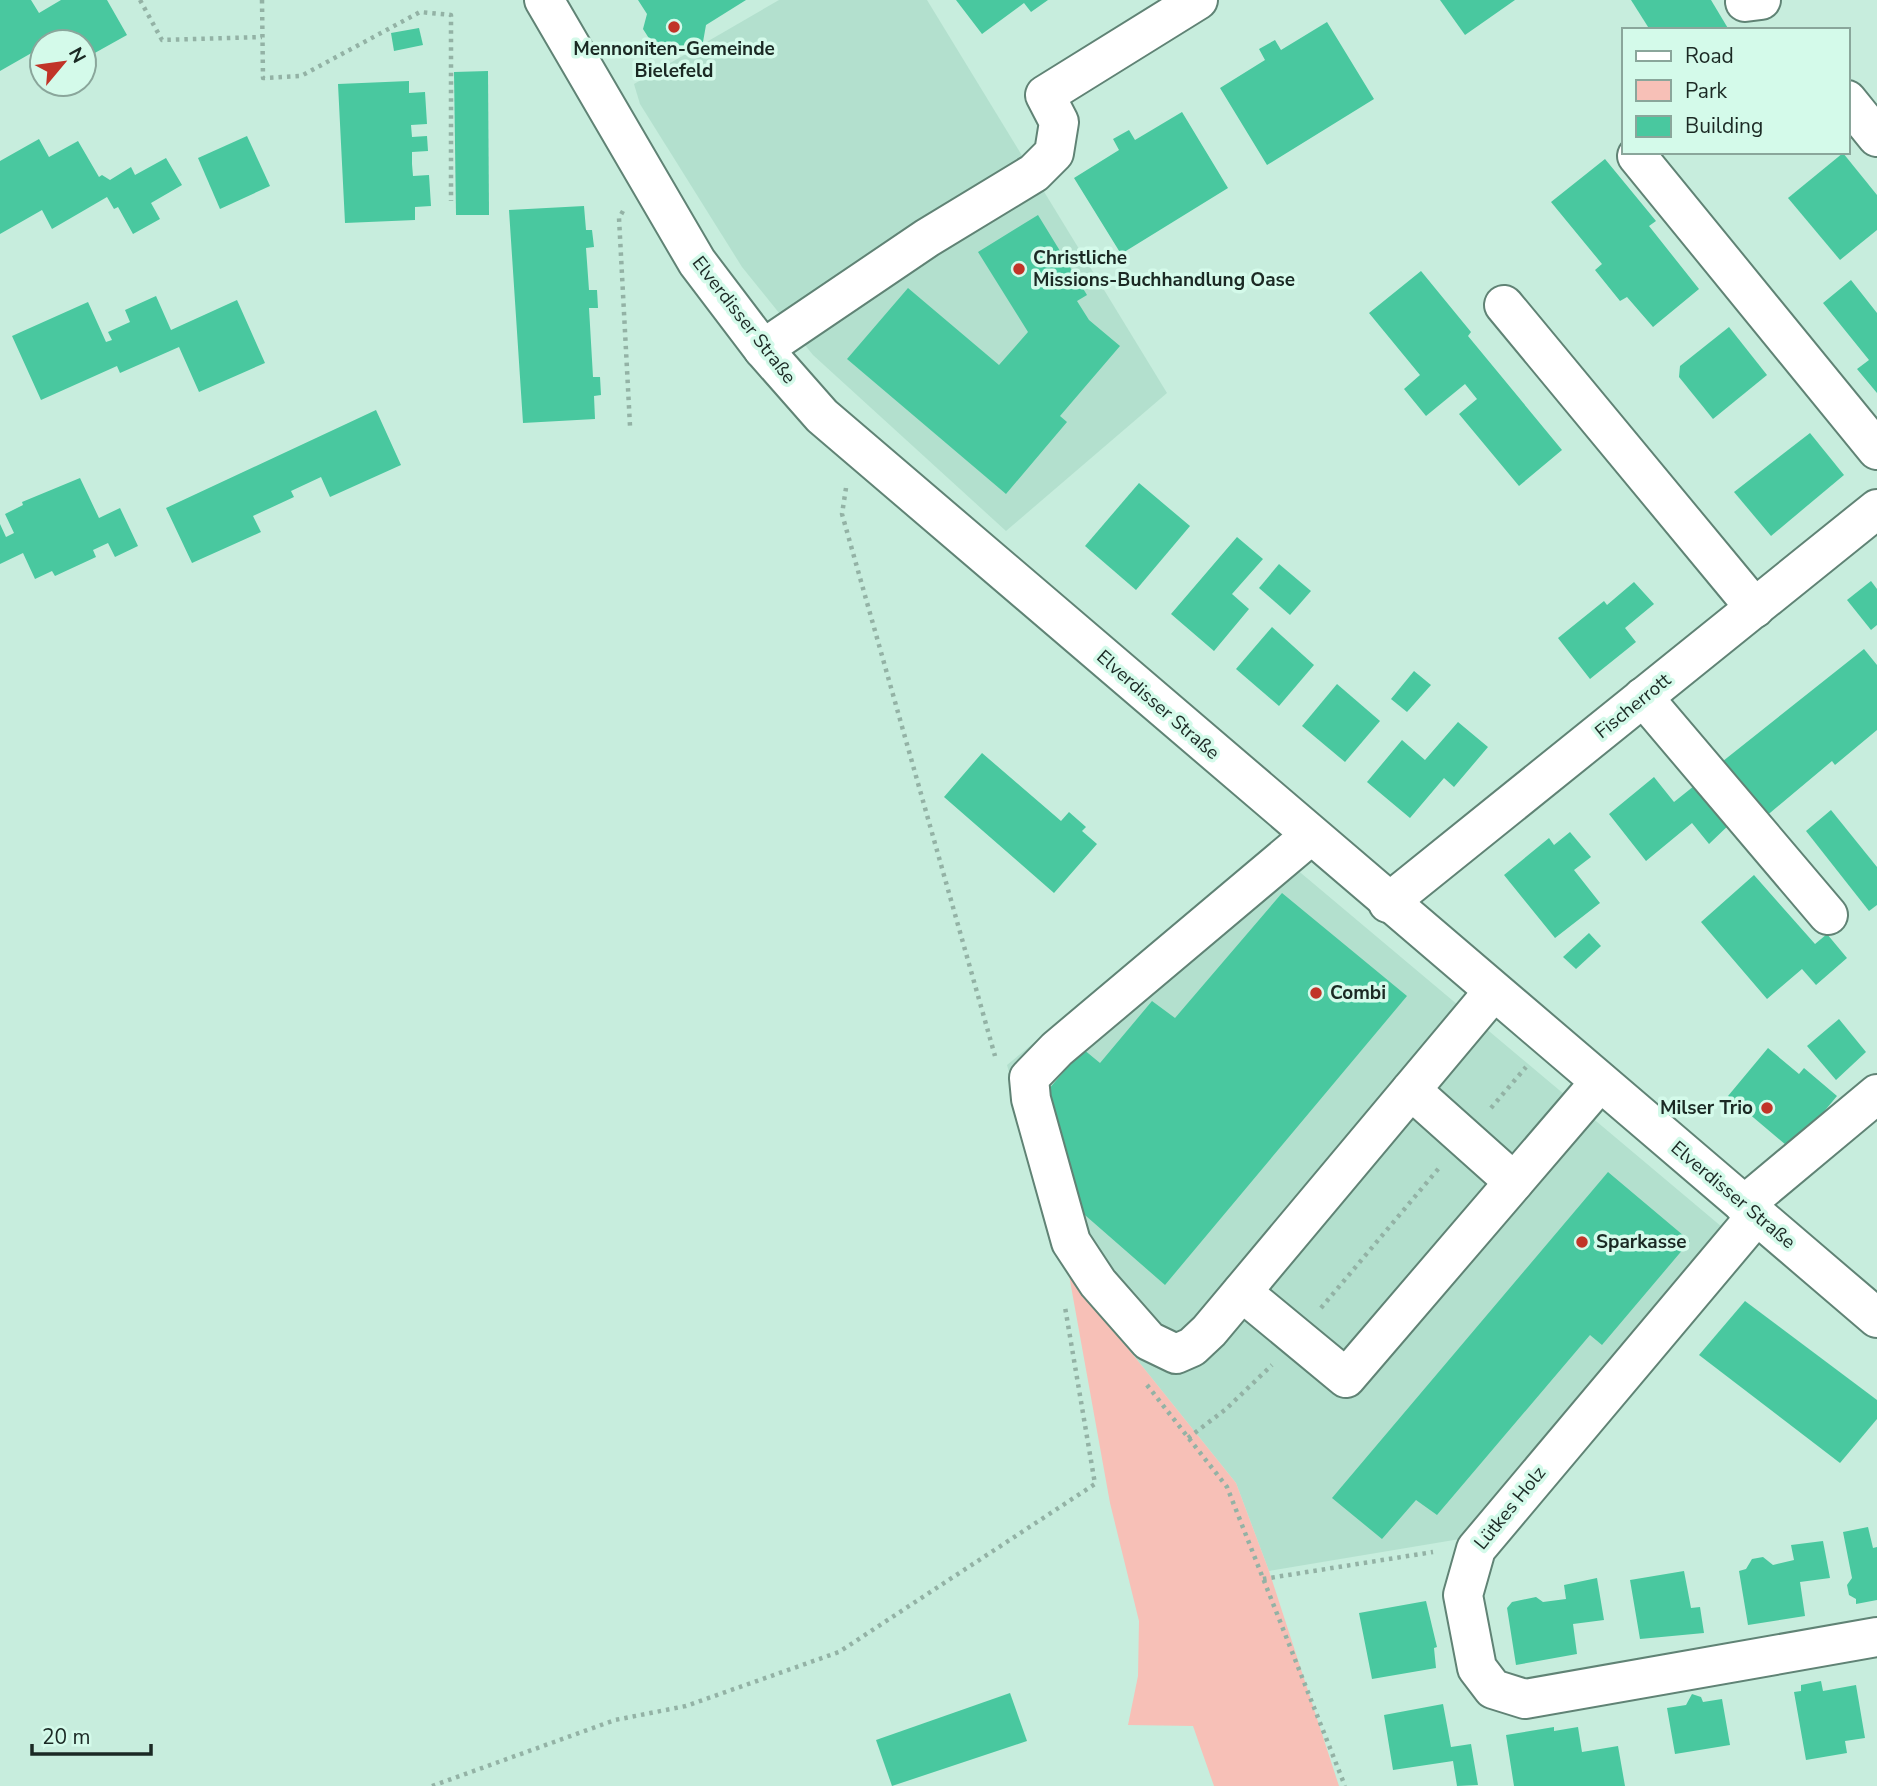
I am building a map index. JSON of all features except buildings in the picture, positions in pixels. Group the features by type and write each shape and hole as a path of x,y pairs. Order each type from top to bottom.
{"street":[{"name":"Elverdisser Straße","path":"544,0 697,262 763,349 822,416 1388,903 1877,1318"},
{"path":"763,349 928,238 1034,173 1054,153 1059,121 1045,95 1199,0"},
{"path":"1849,103 1877,138"},
{"path":"1637,156 1877,450"},
{"path":"1504,305 1755,608"},
{"name":"Fischerrott","path":"1388,903 1877,509"},
{"path":"1643,697 1828,915"},
{"path":"1310,836 1057,1049 1029,1078 1031,1098 1071,1242 1098,1283 1149,1341 1176,1354 1192,1347 1242,1293 1493,992"},
{"path":"1242,1293 1346,1378 1600,1082"},
{"path":"1411,1090 1514,1182"},
{"name":"Lütkes Holz","path":"1877,1094 1751,1210 1476,1549 1463,1595 1476,1668 1493,1689 1525,1699 1877,1637"}],"path":[{"path":"140,0 162,40 262,37"},
{"path":"262,0 263,78 301,76 420,12 452,15 451,201"},
{"path":"630,426 619,218 627,202 652,187"},
{"path":"866,454 847,487 842,514 997,1063"},
{"path":"1345,1786 1227,1487 1188,1438 1262,1377 1550,1040"},
{"path":"432,1786 615,1720 686,1706 839,1651 1095,1484 1064,1303"},
{"path":"1263,1579 1455,1548 1476,1549"}],"shaded area":[{"path":"779,0 927,0 1167,393 1006,531 813,355 742,267 640,104 634,84"},
{"path":"1270,847 1722,1227 1460,1539 1269,1571 1236,1483 1069,1275 1007,1065"}],"green space":[{"path":"1069,1275 1236,1483 1269,1571 1339,1786 1214,1786 1193,1726 1128,1725 1138,1676 1139,1621 1110,1503"}],"place":[{"name":"Mennoniten-Gemeinde Bielefeld","path":"674,27"},
{"name":"Christliche Missions-Buchhandlung Oase","path":"1019,269"},
{"name":"Combi","path":"1316,993"},
{"name":"Milser Trio","path":"1767,1108"},
{"name":"Sparkasse","path":"1582,1242"}]}
